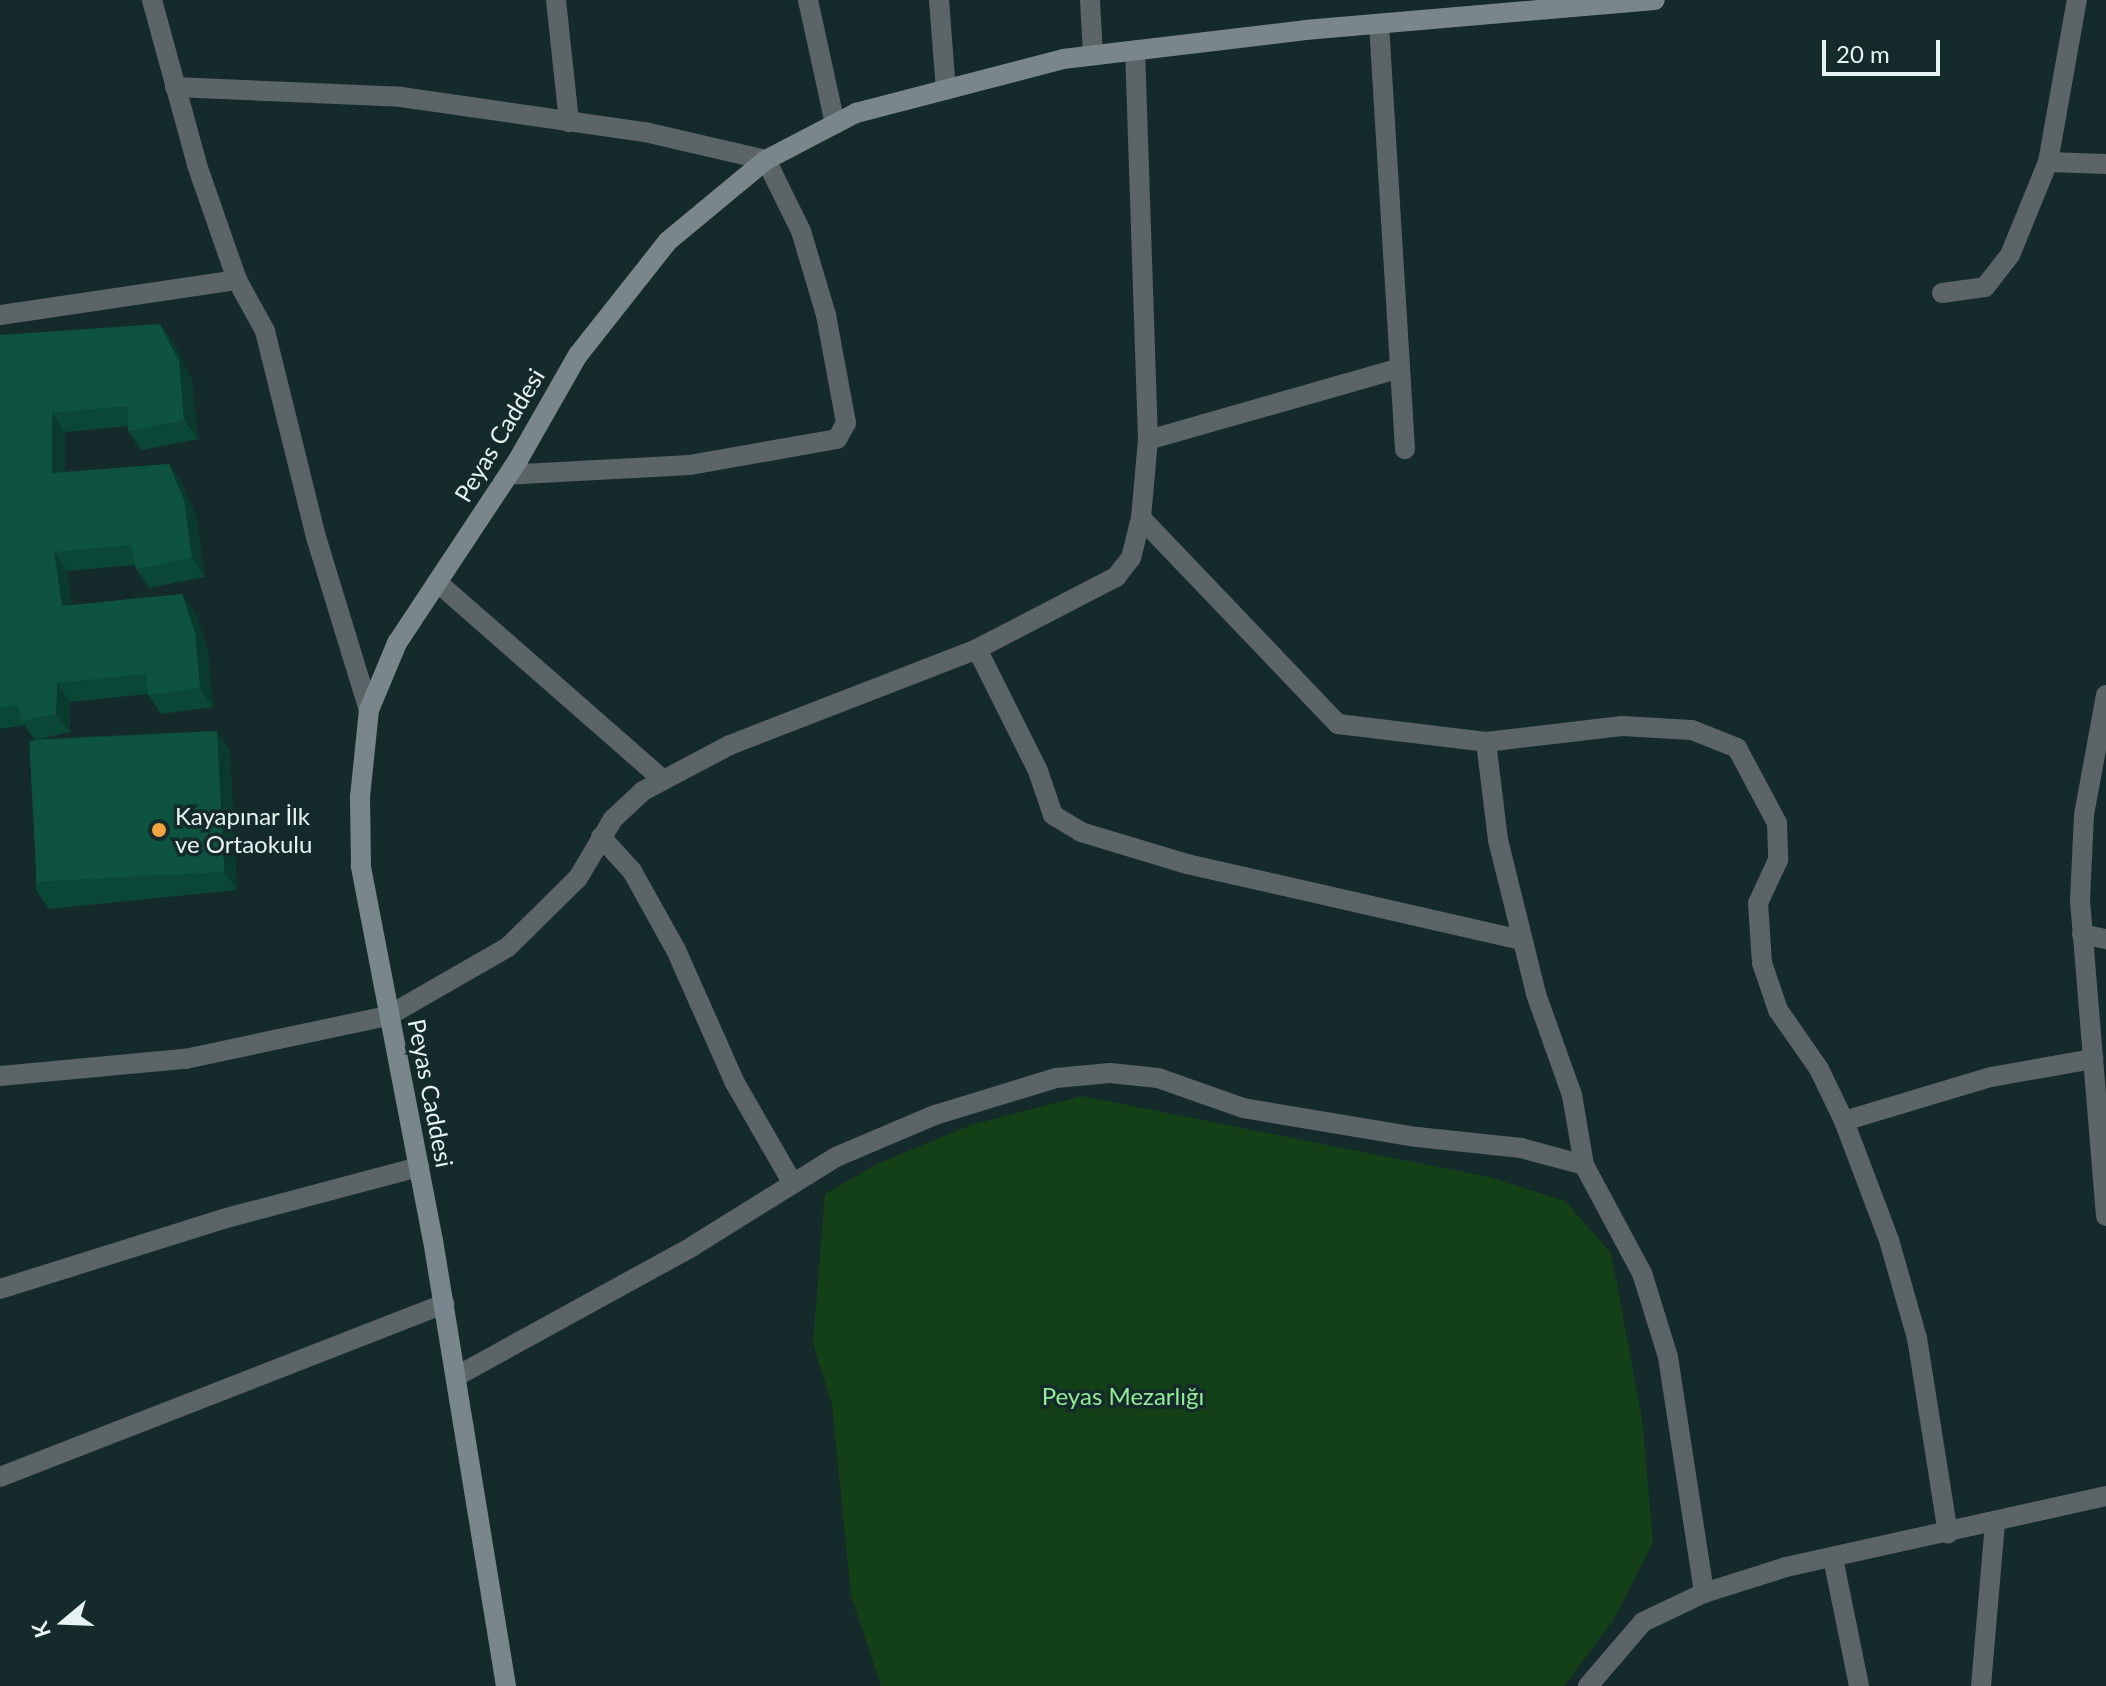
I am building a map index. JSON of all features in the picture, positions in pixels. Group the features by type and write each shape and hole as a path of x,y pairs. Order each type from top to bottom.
{"street":[{"path":"152,0 175,87 237,280 265,331 316,537 369,710"},
{"path":"556,0 569,122"},
{"path":"808,0 835,124"},
{"path":"939,0 946,90"},
{"path":"1090,0 1093,55"},
{"name":"Peyas Caddesi","path":"506,1686 457,1376 361,866 360,797 369,710 397,643 508,475 578,355 668,241 766,160 835,124 946,90 1093,55 1379,24 1655,0"},
{"path":"1942,293 1985,287 2010,255 2048,162 2077,0"},
{"path":"1379,24 1405,449"},
{"path":"0,1076 185,1059 388,1016 508,947 578,878 601,837 643,791 730,745 977,649 1116,577 1131,558 1141,518 1148,440 1135,50"},
{"path":"175,87 401,97 569,122 766,160 801,231 826,315 846,423 837,439 690,465 508,475"},
{"path":"2048,162 2106,164"},
{"path":"0,315 237,280"},
{"path":"1148,440 1400,368"},
{"path":"1141,518 1308,686 1338,724 1486,742 1622,726 1692,730 1737,748 1777,823 1778,860 1758,903 1762,963 1778,1010 1819,1069 1844,1121 1889,1240 1917,1338 1948,1534"},
{"path":"437,582 663,780"},
{"path":"977,649 1038,771 1053,815 1081,832 1187,864 1522,940"},
{"path":"2106,695 2084,815 2082,934 2106,1216"},
{"path":"1486,742 1498,840 1522,940 1572,1095 1584,1165 1642,1273 1668,1357 1704,1593"},
{"path":"601,837 632,871 668,936 735,1083 793,1184"},
{"path":"2082,934 2106,939"},
{"path":"1844,1121 1991,1077 2093,1059"},
{"path":"457,1376 693,1246 836,1157 935,1115 1056,1078 1110,1073 1158,1078 1243,1108 1417,1137 1521,1148 1584,1165"},
{"path":"0,1289 223,1219 419,1167"},
{"path":"0,1477 444,1304"},
{"path":"1588,1686 1643,1622 1704,1593 1833,1558 1995,1524 2106,1496"},
{"path":"1981,1686 1995,1524"},
{"path":"1833,1558 1859,1686"}],"green space":[{"name":"Peyas Mezarlığı","path":"1082,1096 1489,1177 1565,1201 1611,1253 1642,1418 1653,1543 1612,1622 1564,1686 881,1686 851,1595 832,1405 813,1343 825,1194 879,1163 971,1125"}],"building":[{"path":"160,324 179,361 184,420 128,431 128,406 52,413 52,473 169,464 184,500 192,558 136,569 131,545 54,552 62,606 182,594 195,632 200,688 148,695 146,674 57,683 56,714 21,721 18,705 0,708 0,335"},
{"path":"217,731 224,872 37,882 29,741"}],"place":[{"name":"Kayapınar İlk ve Ortaokulu","path":"159,830"}]}
